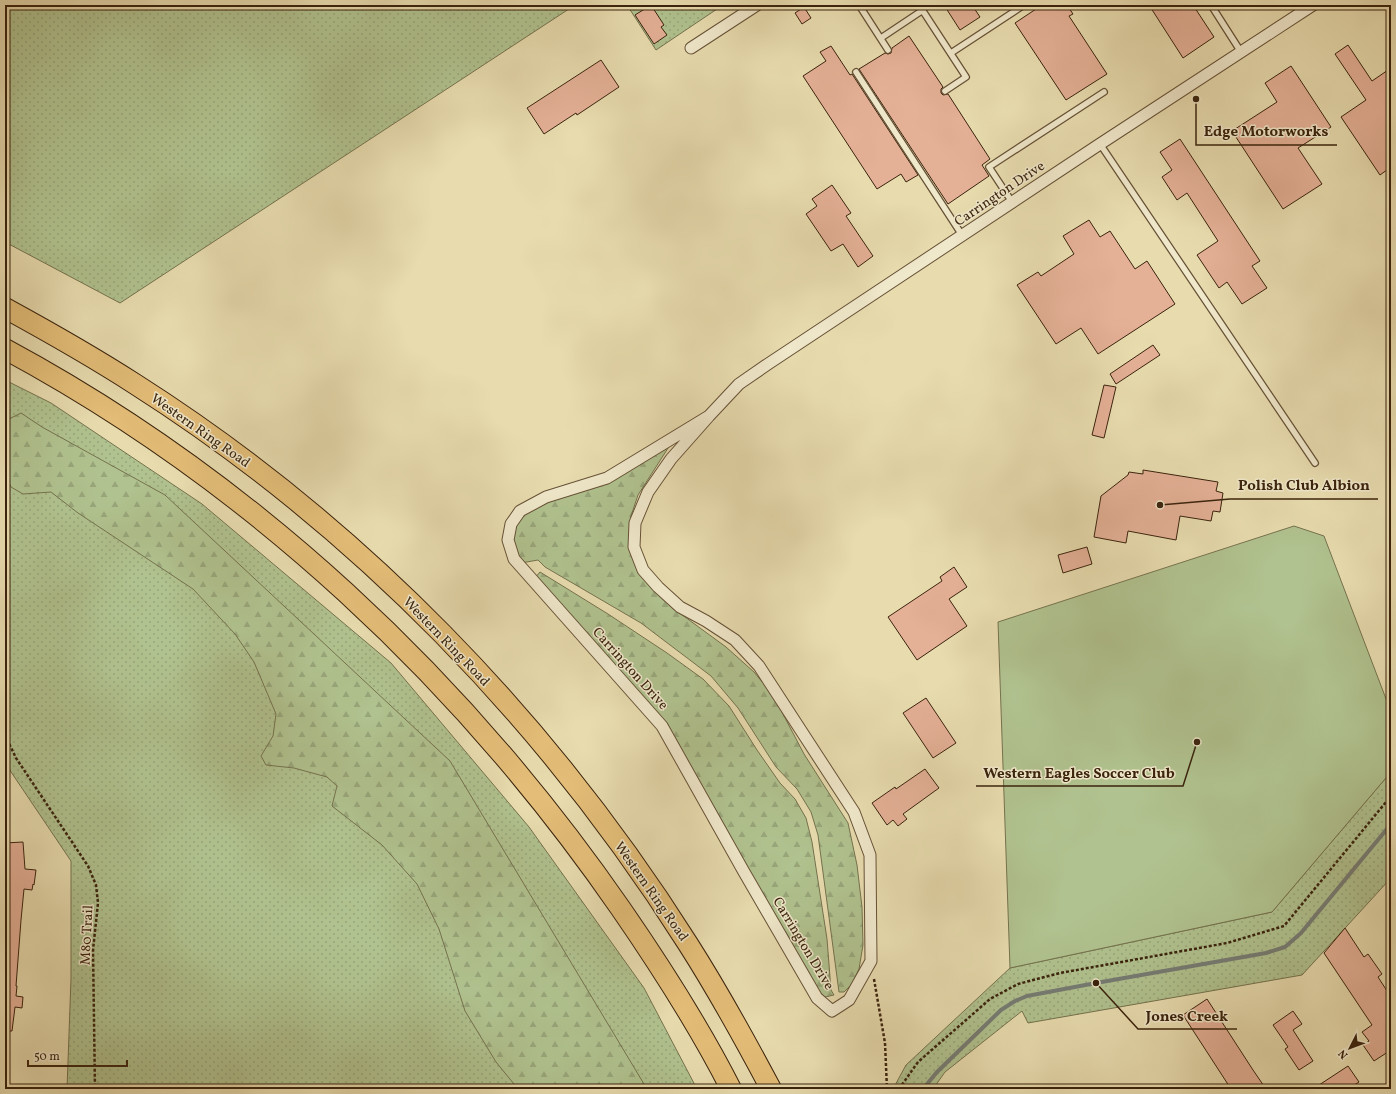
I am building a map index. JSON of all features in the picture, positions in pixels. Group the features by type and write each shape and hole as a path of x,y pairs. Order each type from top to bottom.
{"highway":[{"name":"Western Ring Road","path":"5,308 92,357 137,385 234,452 325,525 420,611 460,652 530,730 594,809 619,843 688,944 739,1030 771,1089"},
{"path":"5,349 56,378 133,426 221,488 309,559 356,602 422,667 507,760 600,878 651,953 683,1004 731,1089"}],"street":[{"path":"691,48 757,5"},
{"name":"Carrington Drive","path":"709,416 607,478 546,497 520,511 511,524 508,540 514,559 662,726 817,998 832,1011 849,1000 871,961 870,855 854,812 759,666 734,640 706,621 680,607 658,588 643,570 634,547 635,523 648,492 671,459 739,384 962,235 1313,5"}],"lane":[{"path":"859,5 888,50"},
{"path":"919,5 966,77 945,91"},
{"path":"951,53 1024,5"},
{"path":"1211,5 1241,52"},
{"path":"881,38 923,10"},
{"path":"856,72 962,235"},
{"path":"1012,202 989,167 1104,92"},
{"path":"1100,144 1315,463"}],"path":[{"name":"M80 Trail","path":"5,735 16,758 88,866 96,885 98,920 93,950 95,1089"},
{"path":"899,1089 918,1062 990,999 1018,984 1060,973 1227,943 1284,926 1391,796"},
{"path":"871,961 885,1043 887,1089"}],"green space":[{"path":"5,5 575,5 120,303 5,242"},
{"path":"627,5 723,5 656,50"},
{"path":"5,380 51,403 202,504 391,663 529,827 644,988 697,1089 67,1089 71,979 71,861 5,763"},
{"path":"21,413 42,427 165,495 450,761 647,1089 518,1089 496,1062 465,1011 439,929 417,884 382,845 332,806 337,786 327,777 294,768 266,765 261,756 273,736 276,714 254,662 235,634 193,589 78,513 51,492 23,494 11,487 5,475 5,421"},
{"path":"670,445 638,495 631,516 629,536 647,581 670,606 726,647 754,672 773,695 804,754 848,823 857,865 862,907 863,945 859,969 852,984 844,992 839,992 818,835 811,812 797,789 776,767 738,708 711,676 641,623 545,567 538,560 521,563 514,559 511,524 520,511 607,478"},
{"path":"1294,526 1324,536 1391,712 1391,772 1272,912 1010,968 998,622"},
{"path":"540,572 608,614 703,679 729,706 780,783 795,799 806,818 812,842 827,939 831,990 834,995 825,997 806,978 679,752 533,580"},
{"path":"1391,772 1391,878 1302,975 1028,1023 1022,1011 945,1072 933,1089 893,1089 906,1065 1010,968 1272,912"}],"building":[{"path":"651,5 664,25 661,27 667,35 654,44 635,15"},
{"path":"944,5 972,5 980,17 960,30"},
{"path":"1042,5 1067,5 1073,14 1069,16 1107,74 1066,100 1015,23"},
{"path":"1149,5 1193,5 1214,37 1183,58"},
{"path":"804,7 811,18 802,24 795,13"},
{"path":"909,36 943,87 941,89 941,93 943,95 948,94 990,159 982,165 989,176 948,204 859,69 885,53 891,53 892,48"},
{"path":"1348,45 1372,81 1391,68 1391,167 1380,175 1341,117 1366,100 1335,54"},
{"path":"831,46 850,75 852,74 918,175 906,182 901,174 877,189 803,76 826,61 820,52"},
{"path":"601,60 619,87 577,115 576,113 544,134 527,108"},
{"path":"1291,66 1331,127 1298,148 1322,184 1283,209 1232,131 1277,102 1265,83"},
{"path":"1180,139 1260,261 1252,266 1267,288 1242,304 1227,282 1219,288 1197,255 1218,241 1187,193 1177,200 1162,177 1172,170 1160,152"},
{"path":"832,185 851,213 846,216 873,256 858,267 843,244 831,251 806,214 817,206 812,199"},
{"path":"1089,220 1100,237 1110,231 1135,269 1147,261 1175,304 1098,354 1081,328 1056,344 1017,285 1038,272 1041,276 1074,254 1063,236"},
{"path":"1153,345 1160,355 1116,384 1110,374"},
{"path":"1104,385 1116,387 1104,438 1092,435"},
{"path":"1143,470 1218,482 1216,491 1223,493 1220,512 1213,511 1211,521 1180,516 1176,540 1128,531 1126,543 1094,537 1101,496 1128,475 1129,472 1143,474"},
{"path":"1087,547 1092,564 1063,573 1058,555"},
{"path":"954,567 967,587 949,599 967,626 917,660 888,617 942,581 940,577"},
{"path":"926,698 956,743 933,758 903,713"},
{"path":"925,769 939,788 903,814 907,819 898,826 893,820 887,825 872,803"},
{"path":"23,842 25,869 36,870 32,890 24,889 16,986 16,996 23,997 22,1008 15,1007 12,1031 5,1031 5,873 7,859 5,859 5,843"},
{"path":"1345,928 1364,957 1368,954 1382,974 1378,977 1391,997 1391,1050 1374,1061 1363,1045 1369,1041 1362,1032 1372,1025 1324,953"},
{"path":"1207,999 1266,1089 1231,1089 1183,1015"},
{"path":"1293,1011 1302,1024 1293,1030 1313,1061 1299,1070 1285,1049 1288,1047 1273,1025"},
{"path":"1348,1066 1359,1082 1348,1089 1313,1089"}],"waterway":[{"path":"923,1089 937,1072 1001,1010 1015,1001 1027,996 1266,953 1285,947 1301,933 1391,824"}],"place":[{"name":"Edge Motorworks","path":"1196,99"},
{"name":"Polish Club Albion","path":"1160,505"},
{"name":"Western Eagles Soccer Club","path":"1197,742"},
{"name":"Jones Creek","path":"1096,983"}]}
